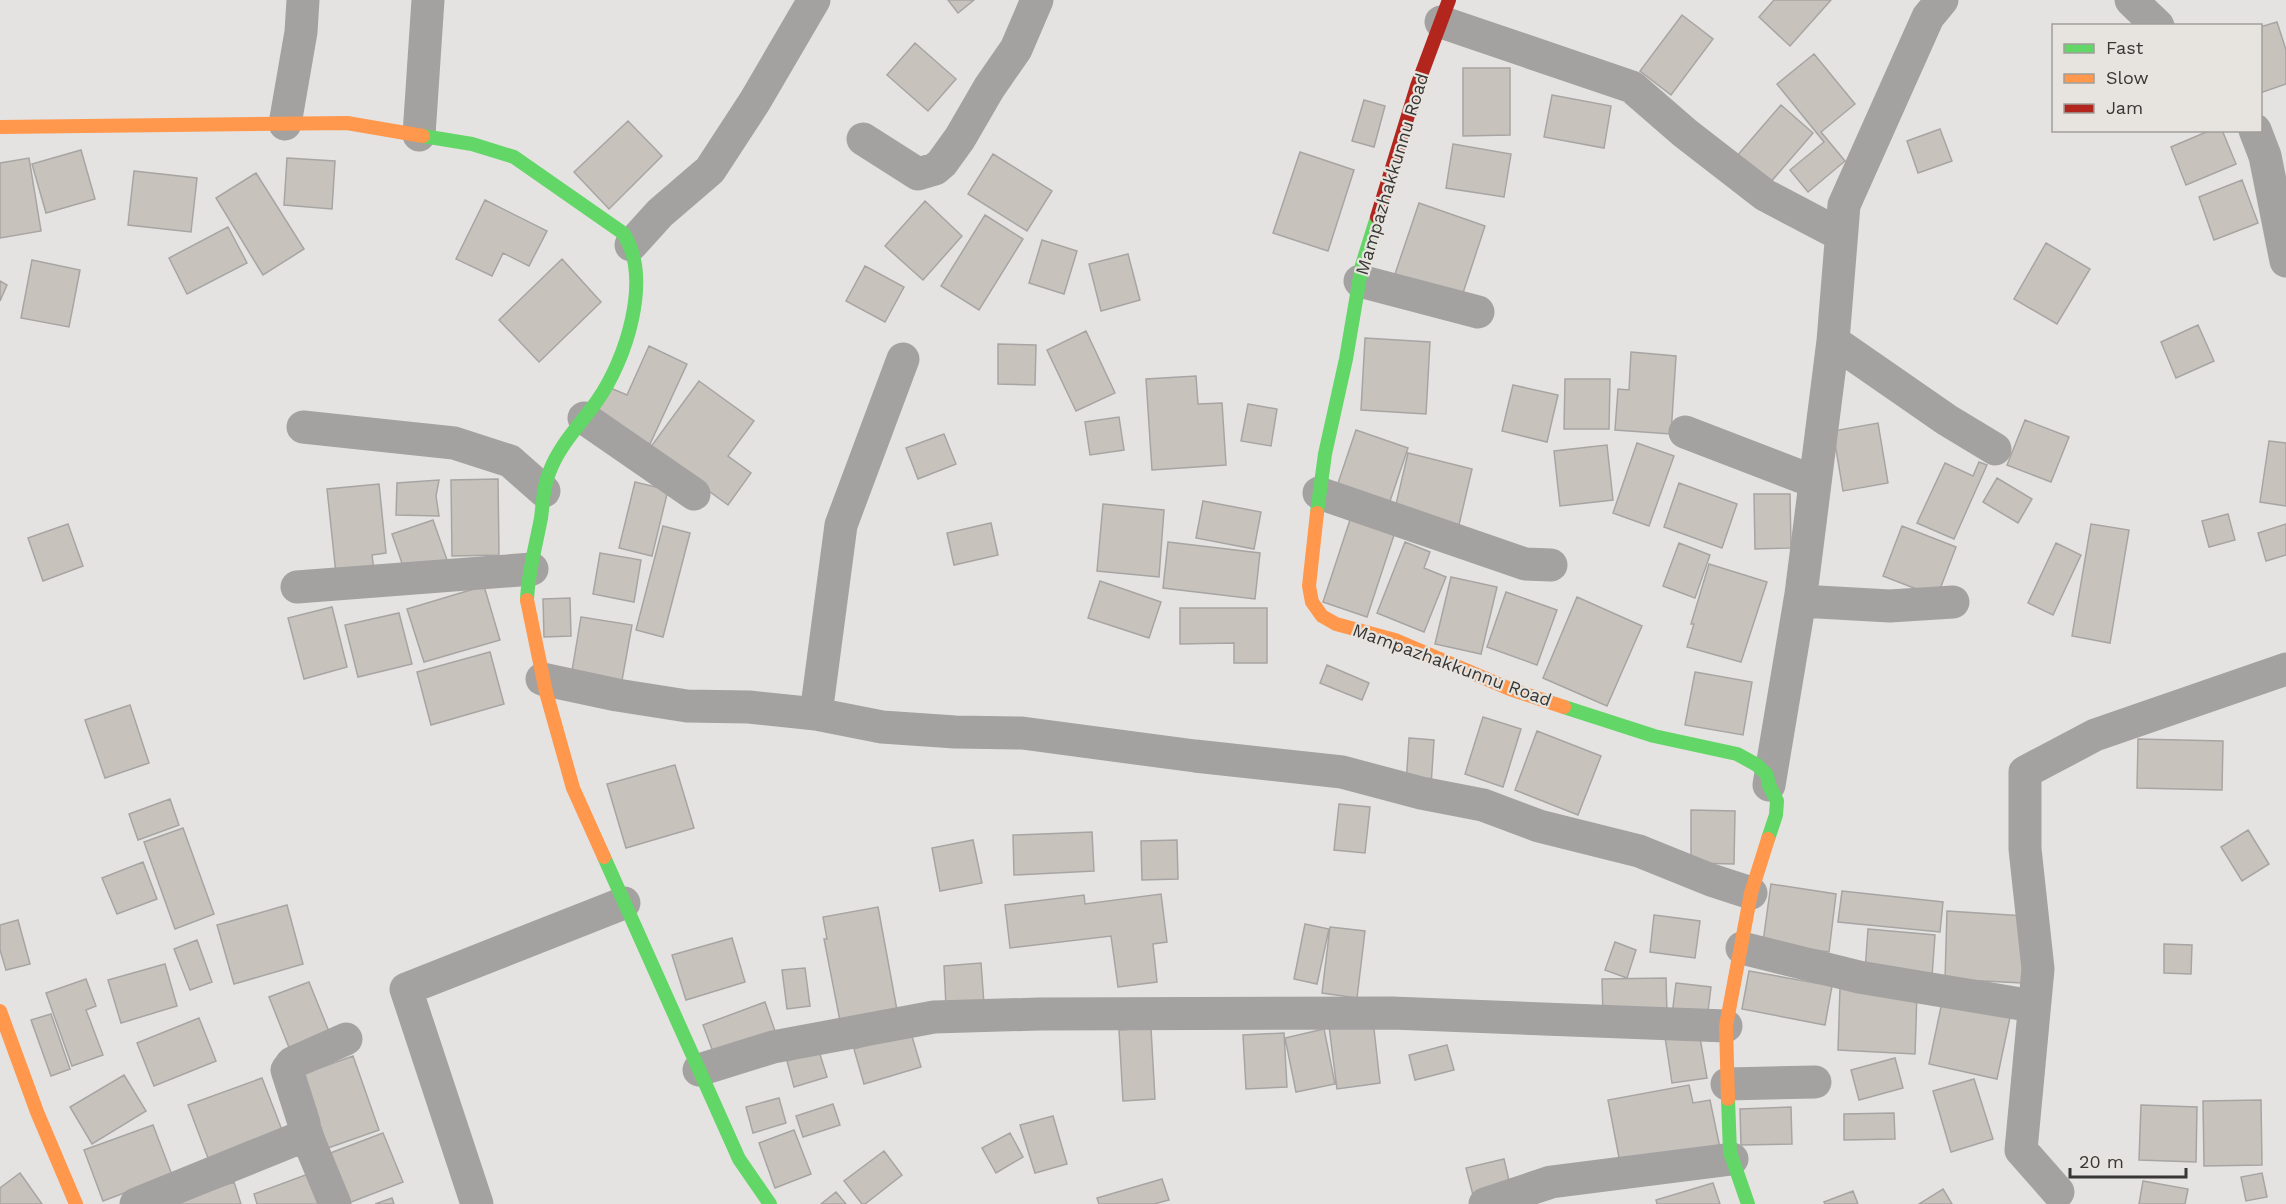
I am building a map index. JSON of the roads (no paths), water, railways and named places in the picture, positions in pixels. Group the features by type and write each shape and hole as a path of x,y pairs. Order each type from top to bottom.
{"street":[{"path":"285,124 302,32 303,0"},
{"path":"419,135 428,0"},
{"path":"631,245 660,213 710,170 755,101 814,0"},
{"path":"863,139 918,174 935,169 942,164 1016,49 1037,0"},
{"path":"1769,785 1800,602 1833,341 1844,205 1928,16 1942,0"},
{"path":"2131,0 2156,24"},
{"path":"1445,11 1632,87 1685,133 1765,195 1841,236"},
{"name":"Mampazhakkunnu Road","path":"1445,11 1418,86 1362,265 1319,493 1309,586 1312,602 1322,615 1336,624 1395,640 1510,689 1654,735 1737,754 1767,775 1777,801 1776,815 1751,893 1726,1026 1730,1152 1748,1204"},
{"path":"0,127 347,123 472,144 514,157 610,222 631,245 635,262 635,298 622,357 598,400 564,443 548,474 527,598 542,679 573,788 739,1159 770,1204"},
{"path":"2256,132 2265,156 2286,261"},
{"path":"1360,281 1478,312"},
{"path":"1833,341 1947,420 1995,449"},
{"path":"816,714 841,525 903,359"},
{"path":"584,418 693,494"},
{"path":"303,427 454,443 510,461 544,491"},
{"path":"1685,432 1815,482"},
{"path":"1319,493 1525,564 1551,565"},
{"path":"297,587 532,570"},
{"path":"1800,602 1890,606 1953,602"},
{"path":"2058,1192 2021,1150 2038,969 2025,849 2025,772 2095,735 2286,669"},
{"path":"542,679 617,695 687,706 749,707 816,714 882,727 955,732 1022,733 1195,756 1342,772 1421,793 1483,805 1539,826 1639,851 1711,880 1751,893"},
{"path":"477,1204 406,989 624,903"},
{"path":"1742,948 1859,978 2033,1006"},
{"path":"0,1011 37,1112 76,1204"},
{"path":"699,1070 772,1047 934,1017 1039,1014 1392,1013 1726,1026"},
{"path":"335,1204 304,1129 287,1070 292,1063 346,1039"},
{"path":"1727,1084 1815,1082"},
{"path":"136,1204 295,1140 299,1138 304,1129"},
{"path":"1485,1204 1551,1182 1732,1159"}]}
